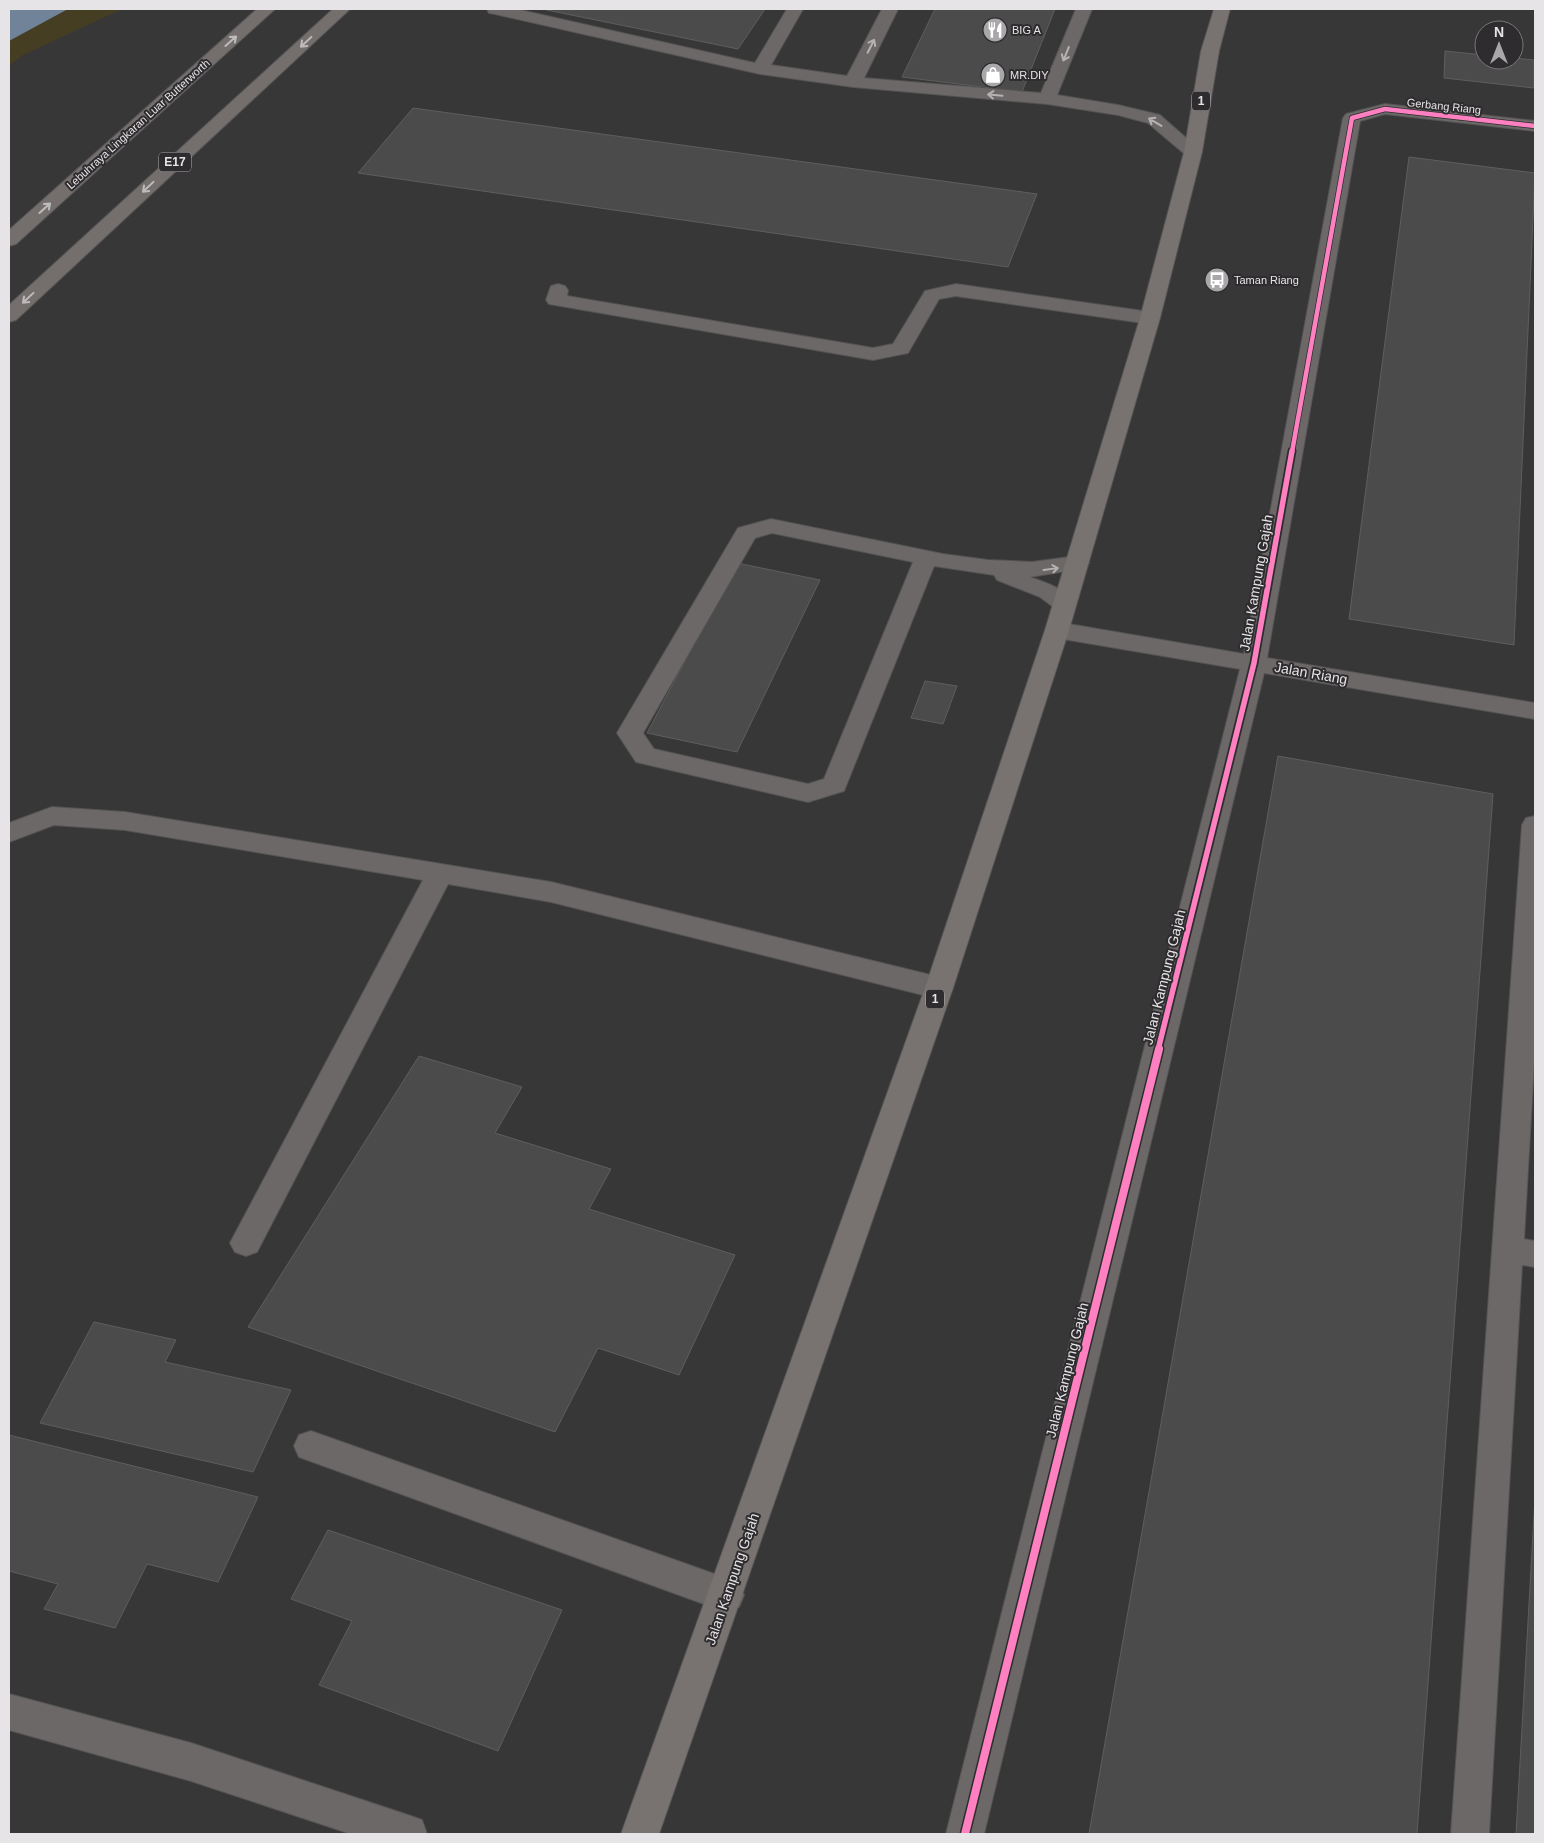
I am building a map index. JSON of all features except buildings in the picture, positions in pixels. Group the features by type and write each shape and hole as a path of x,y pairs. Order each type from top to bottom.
{"highway":[{"name":"Lebuhraya Lingkaran Luar Butterworth","path":"9,240 267,9"},
{"name":"E17","path":"9,316 342,9"}],"main road":[{"name":"1","path":"1192,152 1210,51 1222,9"},
{"name":"Jalan Kampung Gajah","path":"640,1834 939,988 1061,617 1150,318 1192,152"}],"street":[{"path":"495,9 760,68 853,82 1047,100 1118,110 1154,119 1192,152"},
{"path":"760,68 795,9"},
{"path":"853,82 890,9"},
{"path":"1047,100 1084,9"},
{"name":"Gerbang Riang","path":"1352,118 1386,109 1535,126"},
{"name":"Jalan Kampung Gajah","path":"965,1834 1254,663 1352,118"},
{"path":"558,290 556,300 872,354 901,349 932,295 956,290 1150,318"},
{"path":"926,558 836,785 808,793 645,756 630,733 746,533 771,526 926,558 990,569 1029,571 1054,569 1077,563"},
{"path":"990,569 1048,592 1061,617"},
{"name":"Jalan Riang","path":"1061,617 1254,663 1535,711"},
{"path":"9,833 52,816 125,821 551,892 939,988"},
{"path":"1470,1834 1522,1252 1535,825"},
{"path":"246,1243 440,874"},
{"path":"311,1446 726,1595"},
{"path":"9,1712 191,1762 357,1827 408,1834"}],"sand":[{"path":"68,9 122,9 21,56 9,66 9,41"}],"water":[{"path":"9,9 68,9 9,41"}],"cycle path":[{"path":"965,1834 1254,663 1352,118 1385,109 1535,126"}],"place":[{"name":"BIG A","path":"995,30"},
{"name":"MR.DIY","path":"993,75"},
{"name":"Taman Riang","path":"1217,280"}]}
